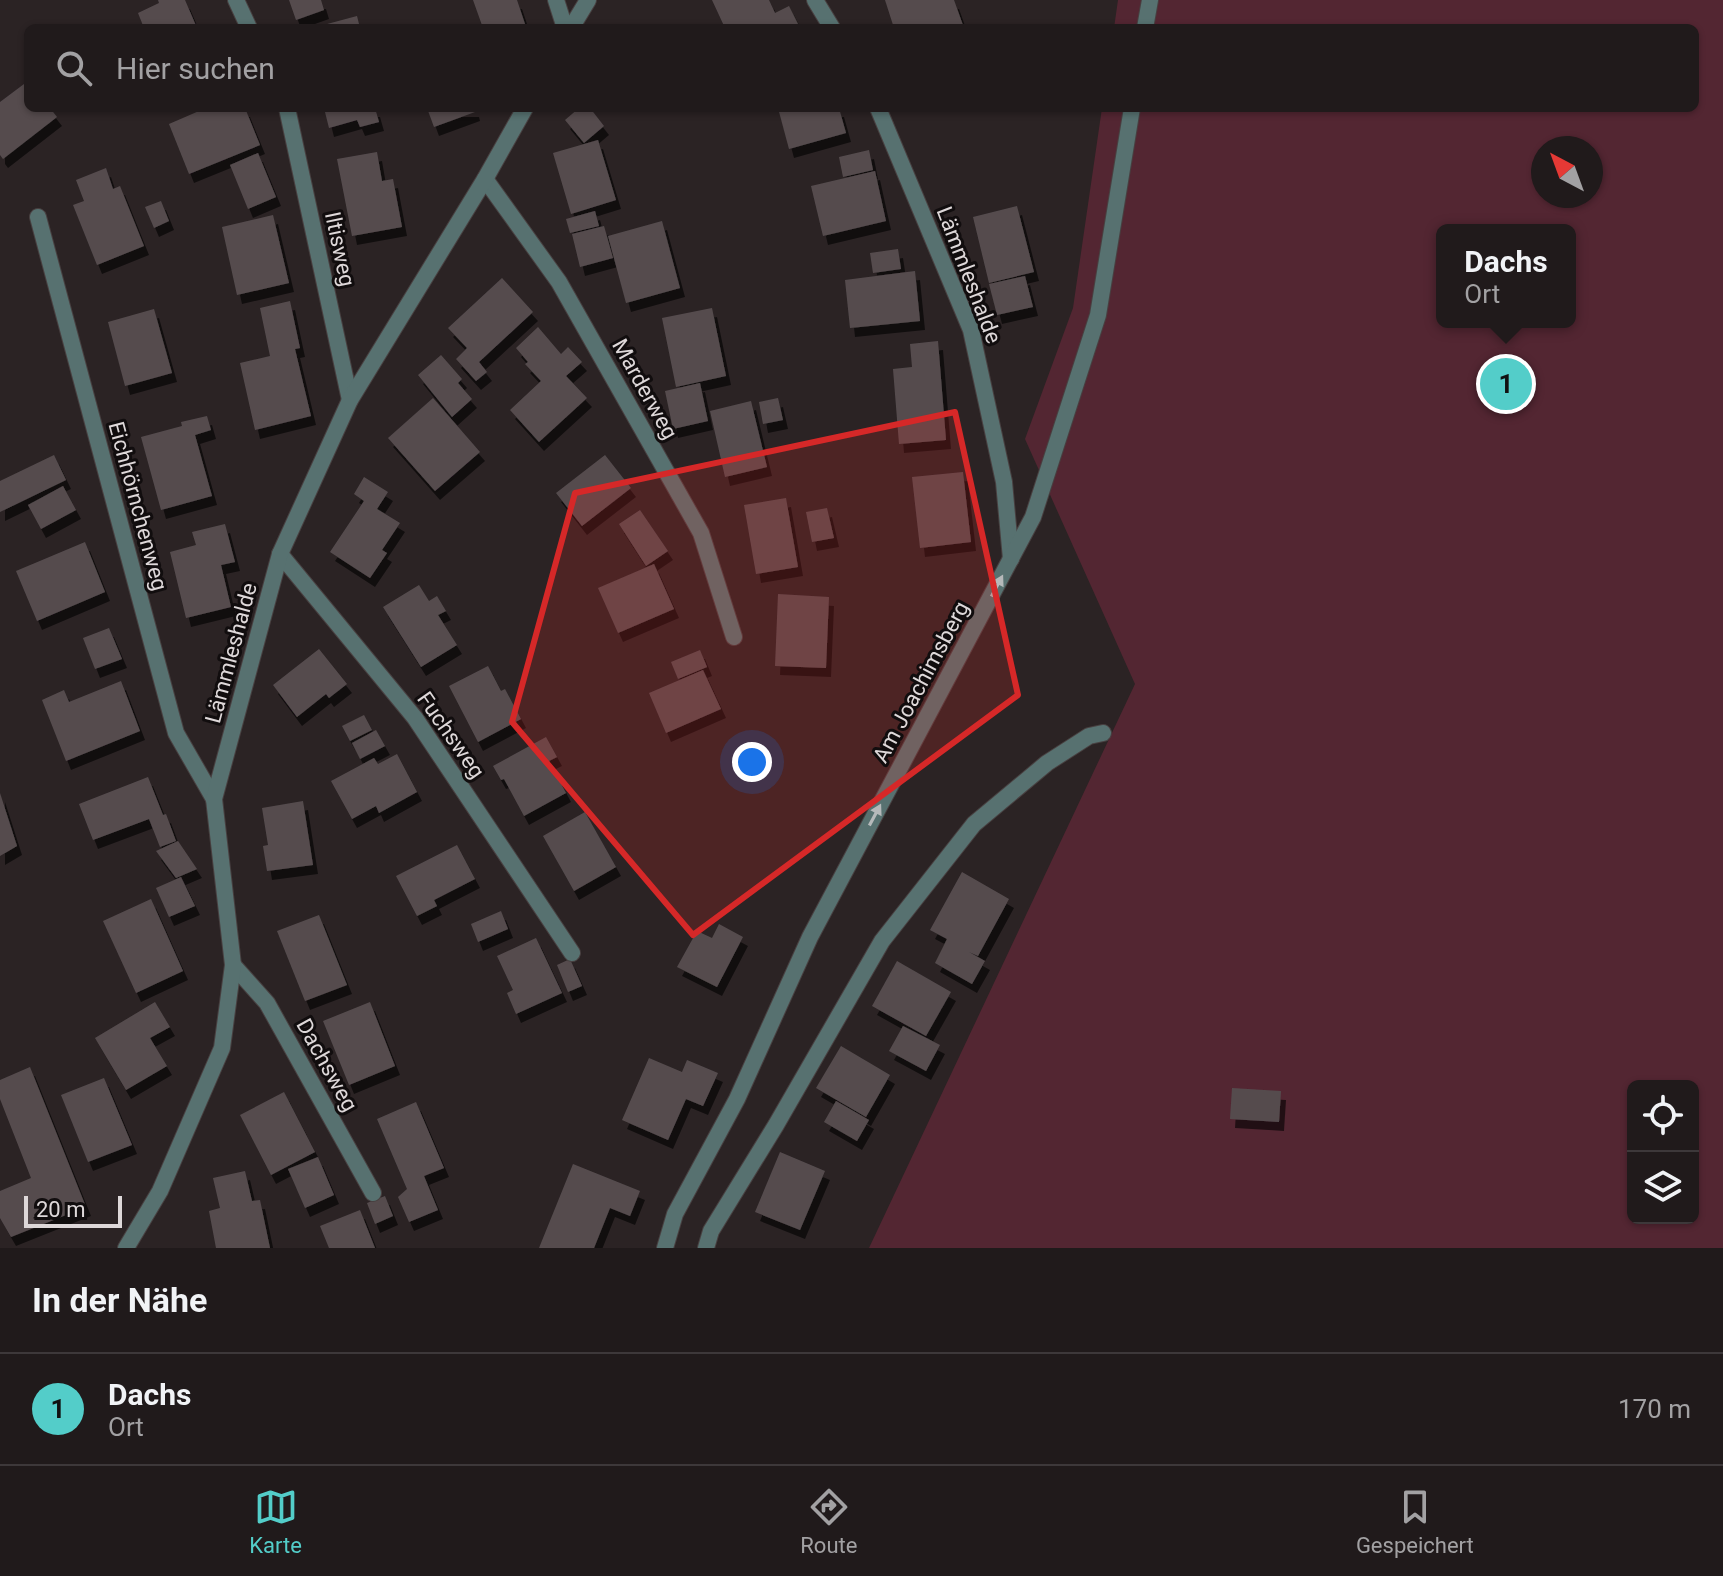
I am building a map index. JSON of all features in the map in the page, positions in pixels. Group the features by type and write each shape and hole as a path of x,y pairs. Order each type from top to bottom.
{"street":[{"path":"236,0 247,24"},
{"path":"556,0 564,24"},
{"path":"573,24 588,0"},
{"path":"815,0 830,24"},
{"path":"1146,24 1150,0"},
{"name":"Iltisweg","path":"288,112 350,400"},
{"name":"Lämmleshalde","path":"126,1248 160,1191 222,1048 233,965 214,799 280,554 350,400 523,112"},
{"name":"Lämmleshalde","path":"880,112 971,330 1004,482 1011,559"},
{"name":"Am Joachimsberg","path":"665,1248 675,1214 737,1099 810,937 1033,517 1098,315 1131,112"},
{"name":"Marderweg","path":"485,179 559,282 701,533 734,637"},
{"name":"Eichhörnchenweg","path":"38,217 176,733 214,799"},
{"name":"Fuchsweg","path":"280,554 415,718 572,953"},
{"path":"706,1248 711,1231 882,941 974,824 1047,763 1089,736 1103,733"},
{"name":"Dachsweg","path":"233,965 267,1003 373,1193"}],"highlighted area":[{"path":"955,412 1018,695 693,935 512,722 575,493"}],"shaded area":[{"path":"1118,0 1723,0 1723,1248 869,1248 1135,684 1025,439 1073,308 1101,112 1699,112 1699,24 1115,24"}],"building":[{"path":"158,0 185,0 195,24 142,24 138,13 159,3"},
{"path":"289,0 321,0 324,10 296,20"},
{"path":"473,0 517,0 525,24 482,24"},
{"path":"712,0 769,0 775,13 789,6 798,24 723,24"},
{"path":"885,0 954,0 963,24 893,24"},
{"path":"357,16 359,24 327,24"},
{"path":"24,84 24,112 53,112 57,117 3,159 0,155 0,102"},
{"path":"197,112 247,112 260,145 189,174 169,124"},
{"path":"325,112 376,112 379,122 360,127 357,120 329,128"},
{"path":"428,112 475,112 434,127"},
{"path":"574,112 593,112 604,126 584,143 565,120"},
{"path":"779,112 840,112 846,133 789,149"},
{"path":"598,140 616,200 571,214 553,153"},
{"path":"869,150 873,170 843,177 839,157"},
{"path":"377,152 382,181 393,179 402,227 352,236 337,159"},
{"path":"258,153 276,197 248,209 230,165"},
{"path":"106,168 113,189 120,186 144,246 97,265 73,205 84,201 76,180"},
{"path":"875,171 886,221 823,236 811,186"},
{"path":"161,201 169,221 154,228 145,207"},
{"path":"1017,206 1034,272 989,283 973,217"},
{"path":"595,211 599,226 570,233 566,219"},
{"path":"273,215 289,283 237,295 222,227"},
{"path":"662,221 680,288 626,303 608,236"},
{"path":"604,226 613,258 580,267 572,234"},
{"path":"898,249 901,269 873,273 870,253"},
{"path":"915,271 920,321 850,328 845,280"},
{"path":"1025,276 1033,307 997,315 989,284"},
{"path":"502,278 533,312 479,362 487,372 476,381 456,359 467,348 448,328"},
{"path":"290,301 300,348 295,349 311,416 255,430 240,363 270,356 260,308"},
{"path":"712,308 726,376 676,387 662,318"},
{"path":"154,309 172,373 125,386 108,322"},
{"path":"538,327 561,354 568,347 582,362 566,376 587,398 539,442 510,410 541,381 525,364 528,362 516,348"},
{"path":"938,341 946,440 899,444 893,369 912,367 910,344"},
{"path":"441,355 462,379 458,383 472,399 452,417 418,375"},
{"path":"700,383 708,421 673,429 665,391"},
{"path":"433,398 480,452 435,491 388,438"},
{"path":"778,398 783,420 763,424 759,402"},
{"path":"751,401 767,467 725,477 710,411"},
{"path":"207,416 211,430 195,435 212,496 161,510 141,437"},
{"path":"54,455 66,480 0,512 0,481"},
{"path":"605,455 631,488 582,526 556,493"},
{"path":"963,472 971,542 920,548 912,477"},
{"path":"364,477 388,492 377,509 400,523 382,550 387,553 370,578 330,552 364,501 354,494"},
{"path":"63,486 76,510 41,529 28,505"},
{"path":"786,498 798,567 756,574 744,505"},
{"path":"827,508 834,538 812,542 806,512"},
{"path":"640,510 668,551 646,566 619,524"},
{"path":"225,524 235,562 221,565 231,607 186,618 170,552 196,545 192,532"},
{"path":"85,542 105,592 37,621 16,571"},
{"path":"654,564 674,609 618,633 598,588"},
{"path":"419,585 429,601 437,596 446,611 438,615 457,645 421,667 383,607"},
{"path":"778,594 829,597 826,668 775,666"},
{"path":"109,628 122,659 95,669 83,638"},
{"path":"319,649 347,684 329,698 326,694 297,717 273,685"},
{"path":"700,650 707,667 678,679 671,662"},
{"path":"488,666 521,719 478,742 449,686"},
{"path":"703,670 721,709 666,733 649,693"},
{"path":"121,681 140,731 66,761 42,700 64,690 69,702"},
{"path":"364,715 372,730 350,741 342,726"},
{"path":"376,730 385,746 360,759 352,743"},
{"path":"546,737 557,757 549,761 566,793 524,816 504,779 501,780 493,766"},
{"path":"397,754 417,792 379,813 376,806 352,819 331,781 374,758 378,764"},
{"path":"148,777 176,841 160,847 149,819 93,840 79,804"},
{"path":"0,793 17,846 0,856"},
{"path":"303,801 313,865 267,871 263,846 268,845 262,808"},
{"path":"585,812 616,867 574,891 543,836"},
{"path":"178,841 197,869 176,878 156,851"},
{"path":"457,845 475,879 434,900 437,906 417,916 396,876"},
{"path":"962,872 1009,899 978,956 969,952 985,961 972,984 935,963 947,939 930,930"},
{"path":"181,877 195,906 169,917 156,888"},
{"path":"151,899 183,971 136,993 103,921"},
{"path":"501,911 508,929 478,942 471,924"},
{"path":"319,915 347,985 305,1001 277,931"},
{"path":"719,924 743,937 717,987 677,967 697,931 712,938"},
{"path":"536,938 562,993 516,1014 507,993 513,990 497,956"},
{"path":"570,959 582,986 568,992 557,965"},
{"path":"897,961 951,992 926,1036 872,1006"},
{"path":"155,1002 170,1027 150,1038 167,1066 126,1090 95,1038"},
{"path":"370,1002 395,1066 349,1085 323,1021"},
{"path":"903,1026 940,1045 926,1071 889,1051"},
{"path":"841,1046 890,1075 866,1117 816,1088"},
{"path":"649,1058 682,1072 687,1060 718,1073 703,1106 686,1099 668,1140 622,1120"},
{"path":"30,1067 86,1207 11,1237 0,1218 0,1191 31,1178 0,1099 0,1080"},
{"path":"104,1078 132,1145 88,1162 61,1095"},
{"path":"1232,1088 1281,1091 1279,1122 1230,1119"},
{"path":"284,1092 315,1152 271,1175 240,1115"},
{"path":"836,1101 869,1120 857,1141 824,1122"},
{"path":"416,1102 444,1168 424,1176 438,1210 409,1222 398,1197 407,1189 377,1119"},
{"path":"780,1152 825,1171 800,1230 755,1212"},
{"path":"318,1157 334,1195 305,1208 288,1169"},
{"path":"573,1164 640,1191 630,1216 610,1208 594,1248 539,1248"},
{"path":"245,1171 252,1201 260,1200 270,1248 216,1248 209,1211 220,1208 213,1178"},
{"path":"385,1196 393,1216 375,1224 367,1203"},
{"path":"360,1210 375,1248 329,1248 320,1226"}],"place":[{"name":"Dachs","path":"1506,384"}]}
